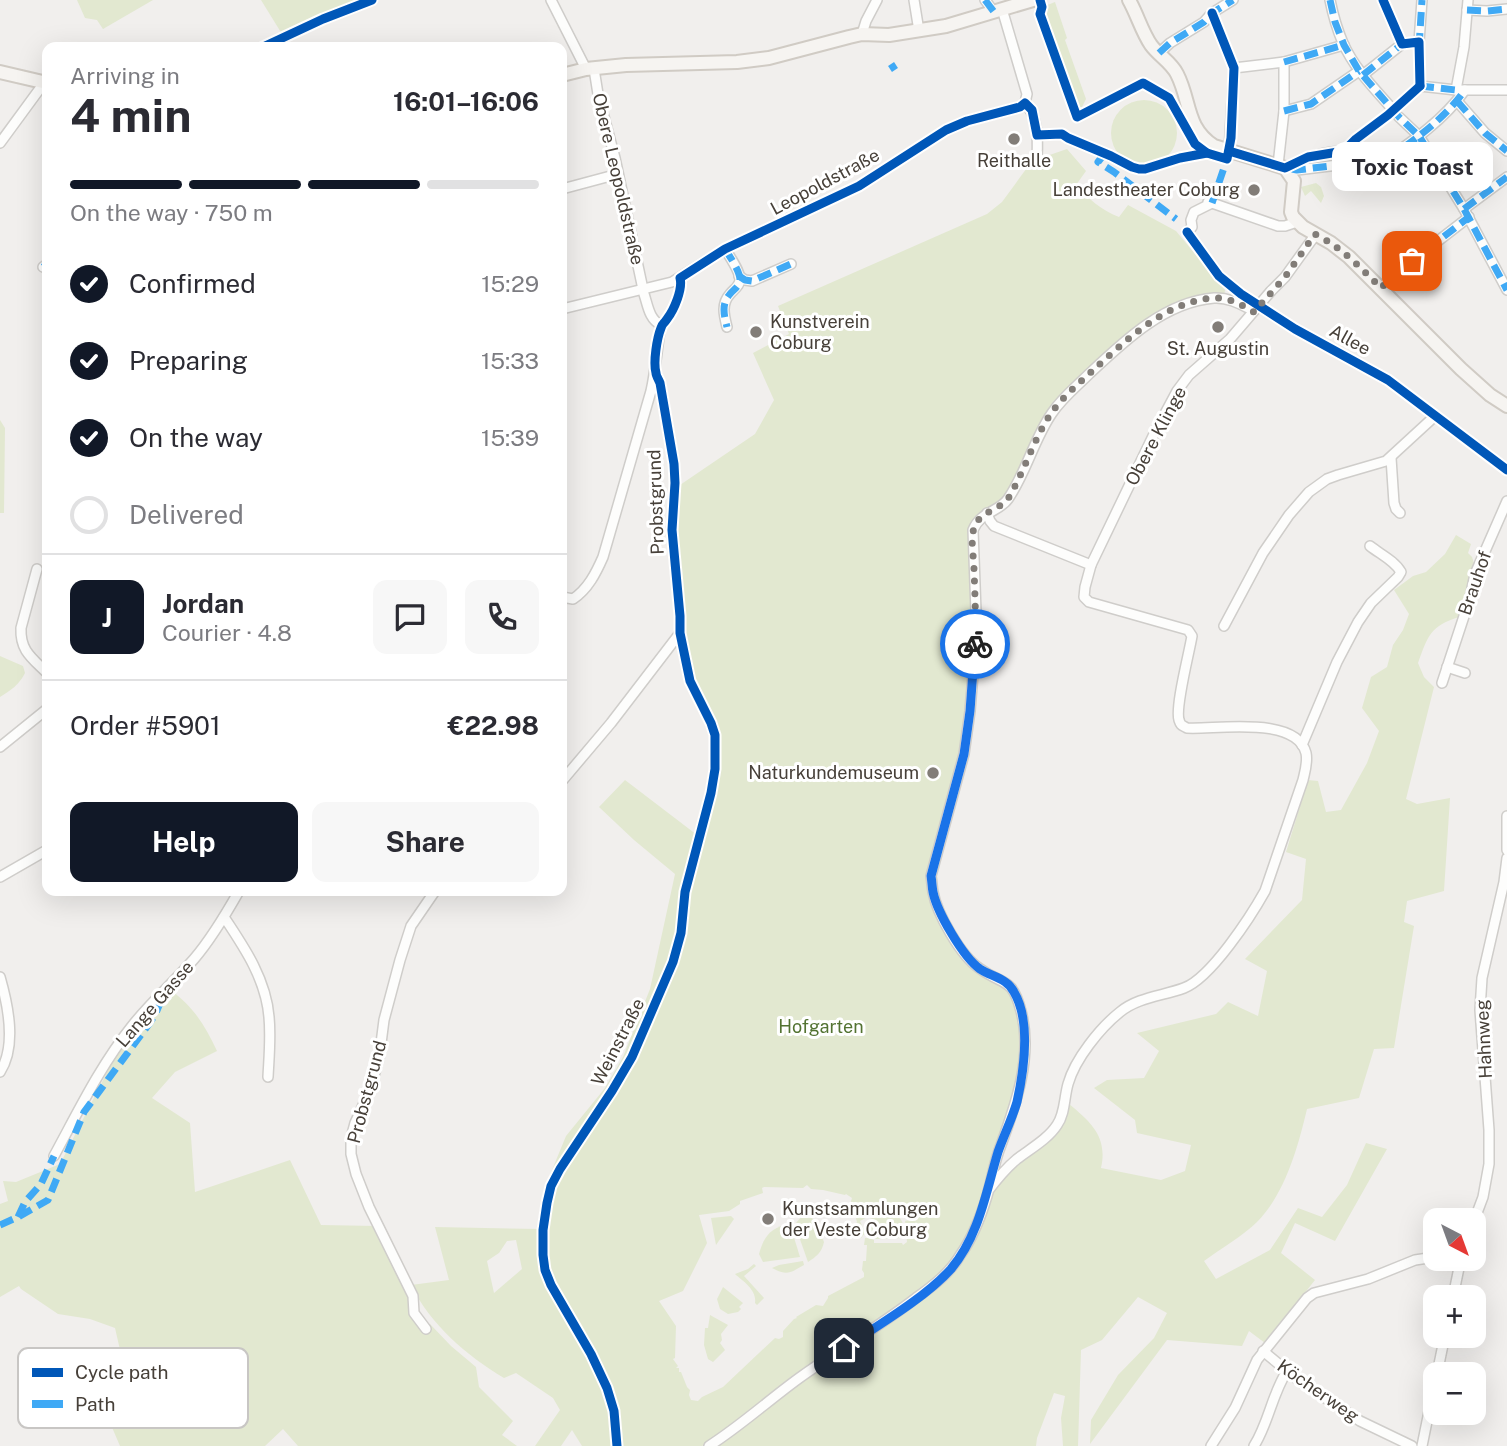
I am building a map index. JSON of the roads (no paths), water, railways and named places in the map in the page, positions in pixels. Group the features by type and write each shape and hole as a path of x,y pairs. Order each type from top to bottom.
{"street":[{"path":"273,42 372,0"},
{"name":"Obere Leopoldstraße","path":"551,0 590,69 598,94 650,315 661,326 656,348 655,372"},
{"path":"862,34 877,0"},
{"path":"914,0 919,31"},
{"path":"985,0 998,10 1027,94 1025,103 1032,110 1037,135 1037,156"},
{"path":"1129,0 1149,43 1169,62 1177,74 1197,131 1226,156 1297,170 1363,162"},
{"path":"1159,53 1233,0"},
{"path":"1330,0 1344,45 1361,73 1419,136 1505,277 1507,290"},
{"path":"1383,0 1402,44"},
{"path":"1344,151 1356,139 1396,113 1420,86 1422,0"},
{"path":"567,74 626,65 743,62 790,54 862,34 902,34 946,26 1027,1"},
{"path":"1282,167 1308,157 1344,151 1353,154 1372,173 1458,101 1467,5 1487,11 1507,9"},
{"path":"1212,13 1234,68 1234,96 1226,156"},
{"path":"1284,111 1311,104 1402,44 1419,42"},
{"path":"1234,68 1283,62 1344,45"},
{"path":"1283,62 1282,167 1294,181 1291,212 1297,222 1349,257 1461,369 1507,406"},
{"path":"0,72 42,82"},
{"path":"1420,86 1461,90 1507,90"},
{"path":"0,143 42,88"},
{"path":"1458,101 1485,133 1507,151"},
{"name":"Leopoldstraße","path":"567,309 672,282 725,249 851,190 946,130 967,121 1020,107 1025,103"},
{"path":"1054,133 1061,125"},
{"path":"1037,135 1054,133 1068,138"},
{"path":"567,188 618,174"},
{"path":"1381,288 1507,177"},
{"name":"Allee","path":"1297,222 1278,226 1210,203 1194,212 1192,227 1187,232 1219,276 1241,294 1294,329 1388,380 1507,470"},
{"name":"Obere Klinge","path":"1302,745 1289,734 1275,730 1242,727 1194,729 1183,726 1178,718 1179,704 1191,632 1089,602 1084,594 1091,565 1177,391 1198,366 1230,339 1285,277 1315,234"},
{"path":"725,249 739,276 739,285 724,303 723,313 727,327"},
{"path":"739,276 752,281 792,264"},
{"path":"709,1446 795,1381 907,1305 949,1271 972,1236 1017,1101 1025,1033 1017,999 1009,984 981,970 962,949 939,908 933,893 931,876 965,745 970,711 975,650 973,530 976,522 1007,500 1046,421 1059,403 1142,328 1164,314 1200,300 1230,300 1254,312"},
{"path":"567,598 582,592 603,557 655,372"},
{"name":"Probstgrund","path":"655,372 660,383 674,464 672,530 680,633"},
{"path":"1224,626 1263,553 1289,515 1309,492 1327,479 1380,464 1435,416"},
{"path":"1391,457 1394,503 1400,513"},
{"name":"Brauhof","path":"1442,682 1475,574 1507,501"},
{"path":"987,513 994,526 1091,565"},
{"path":"988,1191 1003,1172 1053,1131 1059,1122 1075,1067 1108,1024 1131,1004 1186,988 1201,977 1257,906 1265,891 1303,780 1307,754 1302,745 1337,662 1371,603 1401,572 1399,567 1370,546"},
{"path":"37,569 21,637 23,647 42,668"},
{"path":"567,775 680,633"},
{"name":"Weinstraße","path":"617,1446 614,1411 607,1388 545,1270 542,1255 543,1230 551,1186 632,1057 673,962 681,933 685,892 711,793 716,751 711,723 690,681 680,633"},
{"path":"1447,667 1465,673"},
{"path":"0,747 42,713"},
{"path":"1507,816 1507,850"},
{"path":"0,877 42,853"},
{"name":"Hahnweg","path":"1479,1208 1489,1164 1480,1010 1482,978 1507,859"},
{"name":"Lange Gasse","path":"54,1156 115,1049 148,1007 197,956 236,896"},
{"name":"Probstgrund","path":"426,1329 414,1313 413,1296 369,1207 351,1154 351,1138 379,1059 384,1020 411,926 432,896"},
{"path":"224,917 258,972 267,1001 268,1077"},
{"path":"0,977 10,1035 8,1055 0,1072"},
{"path":"999,1150 1006,1158 1016,1160"},
{"path":"1212,1446 1235,1408 1257,1360 1300,1305 1314,1293 1368,1279 1423,1259"},
{"name":"Köcherweg","path":"1263,1351 1287,1371 1360,1421 1412,1446"},
{"path":"1254,1446 1266,1424 1276,1392 1287,1371"},
{"path":"1422,1446 1426,1425"}],"place":[{"name":"Reithalle","path":"1014,139"},
{"name":"Landestheater Coburg","path":"1254,190"},
{"name":"Toxic Toast","path":"1412,261"},
{"name":"St. Augustin","path":"1218,327"},
{"name":"Kunstverein Coburg","path":"756,332"},
{"name":"Naturkundemuseum","path":"933,773"},
{"name":"Kunstsammlungen der Veste Coburg","path":"768,1219"}],"park label":[{"name":"Hofgarten","path":"821,1027"}]}
